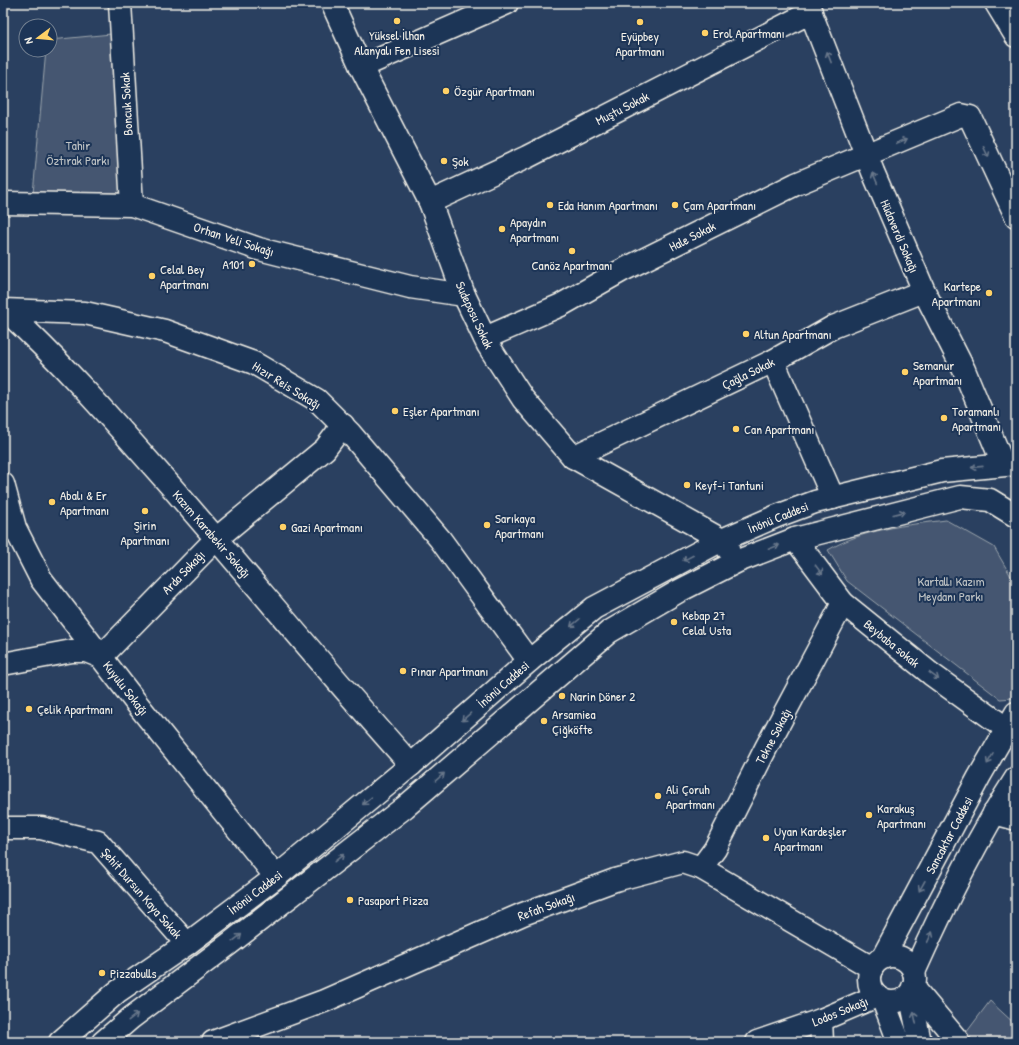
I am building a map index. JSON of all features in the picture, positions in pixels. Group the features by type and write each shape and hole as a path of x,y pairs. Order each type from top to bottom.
{"street":[{"name":"Boncuk Sokak","path":"120,3 132,205"},
{"name":"Sudeposu Sokak","path":"332,3 361,67 430,202 464,295 485,338 523,399 573,457 722,540"},
{"path":"996,3 1016,36"},
{"path":"361,67 504,4"},
{"name":"Hüdaverdi Sokağı","path":"809,7 867,156 924,291 1010,464"},
{"name":"Muştu Sokak","path":"430,202 527,157 809,7"},
{"name":"Hale Sokak","path":"485,338 561,305 621,272 796,184 867,156 961,115 970,117 1016,216"},
{"name":"Orhan Veli Sokağı","path":"3,203 132,205 259,249 410,287 464,295"},
{"name":"Çağla Sokak","path":"573,457 773,361 833,327 924,291"},
{"name":"Hızır Reis Sokağı","path":"4,315 84,313 165,331 254,363 317,400 343,426 440,539 529,661"},
{"name":"Kazım Karabekir Sokağı","path":"4,315 40,341 126,436 216,539 331,676 410,765"},
{"path":"773,361 833,498"},
{"name":"Arda Sokağı","path":"101,657 216,539 325,450 343,426"},
{"name":"İnönü Caddesi","path":"60,1042 117,992 187,944 276,876 410,765 529,661 594,608 722,540 777,516 833,498 942,471 1010,464"},
{"name":"Kuyulu Sokağı","path":"3,484 15,528 41,579 101,657 276,876"},
{"name":"İnönü Caddesi","path":"103,1042 131,1018 405,807 609,632 679,591 738,561 795,538 960,497 990,500 1016,516"},
{"name":"Beybaba sokak","path":"795,538 843,603 931,674 1012,721"},
{"path":"722,540 738,561"},
{"name":"Tekne Sokağı","path":"701,868 715,849 766,748 843,603"},
{"path":"3,664 72,651 86,651 101,657"},
{"name":"Sancaktar Caddesi","path":"877,963 979,777 1012,721"},
{"path":"880,998 897,1001 912,984 960,875 994,813 1016,778"},
{"path":"994,813 1016,819"},
{"name":"Şehit Dursun Kaya Sokak","path":"3,828 41,828 98,842 187,944"},
{"name":"Refah Sokağı","path":"213,1042 324,1001 523,914 608,883 683,862 701,868 877,963"},
{"path":"899,1042 880,998 869,983 877,963 898,957 906,960 912,984 920,1042"},
{"path":"912,984 959,1042"},
{"name":"Lodos Sokağı","path":"757,1042 880,998"},
{"path":"821,1020 822,1042"}],"green space":[{"name":"Tahir Öztırak Parkı","path":"111,34 121,190 118,193 33,194 45,58 58,58 58,39"},
{"name":"Kartallı Kazım Meydanı Parkı","path":"946,520 994,547 1016,585 1016,693 1014,698 1000,699 847,581 828,550 856,537 870,533 901,526"},
{"path":"990,1001 1016,1025 1016,1042 969,1042 963,1037"}],"place":[{"name":"Yüksel İlhan Alanyalı Fen Lisesi","path":"397,21"},
{"name":"Eyüpbey Apartmanı","path":"640,22"},
{"name":"Erol Apartmanı","path":"705,33"},
{"name":"Özgür Apartmanı","path":"446,91"},
{"name":"Şok","path":"444,161"},
{"name":"Eda Hanım Apartmanı","path":"550,205"},
{"name":"Çam Apartmanı","path":"675,205"},
{"name":"Apaydın Apartmanı","path":"502,229"},
{"name":"Canöz Apartmanı","path":"572,251"},
{"name":"A101","path":"252,264"},
{"name":"Celal Bey Apartmanı","path":"152,276"},
{"name":"Kartepe Apartmanı","path":"989,293"},
{"name":"Altun Apartmanı","path":"746,334"},
{"name":"Semanur Apartmanı","path":"905,372"},
{"name":"Eşler Apartmanı","path":"395,411"},
{"name":"Toramanlı Apartmanı","path":"944,418"},
{"name":"Can Apartmanı","path":"736,429"},
{"name":"Keyf-i Tantuni","path":"687,485"},
{"name":"Abalı & Er Apartmanı","path":"52,502"},
{"name":"Şirin Apartmanı","path":"145,511"},
{"name":"Sarıkaya Apartmanı","path":"487,525"},
{"name":"Gazi Apartmanı","path":"283,527"},
{"name":"Kebap 27 Celal Usta","path":"674,622"},
{"name":"Pınar Apartmanı","path":"403,671"},
{"name":"Narin Döner 2","path":"562,696"},
{"name":"Çelik Apartmanı","path":"29,709"},
{"name":"Arsamiea Çiğköfte","path":"544,721"},
{"name":"Ali Çoruh Apartmanı","path":"658,796"},
{"name":"Karakuş Apartmanı","path":"869,815"},
{"name":"Uyan Kardeşler Apartmanı","path":"766,838"},
{"name":"Pasaport Pizza","path":"350,900"},
{"name":"Pizzabulls","path":"102,973"}]}
